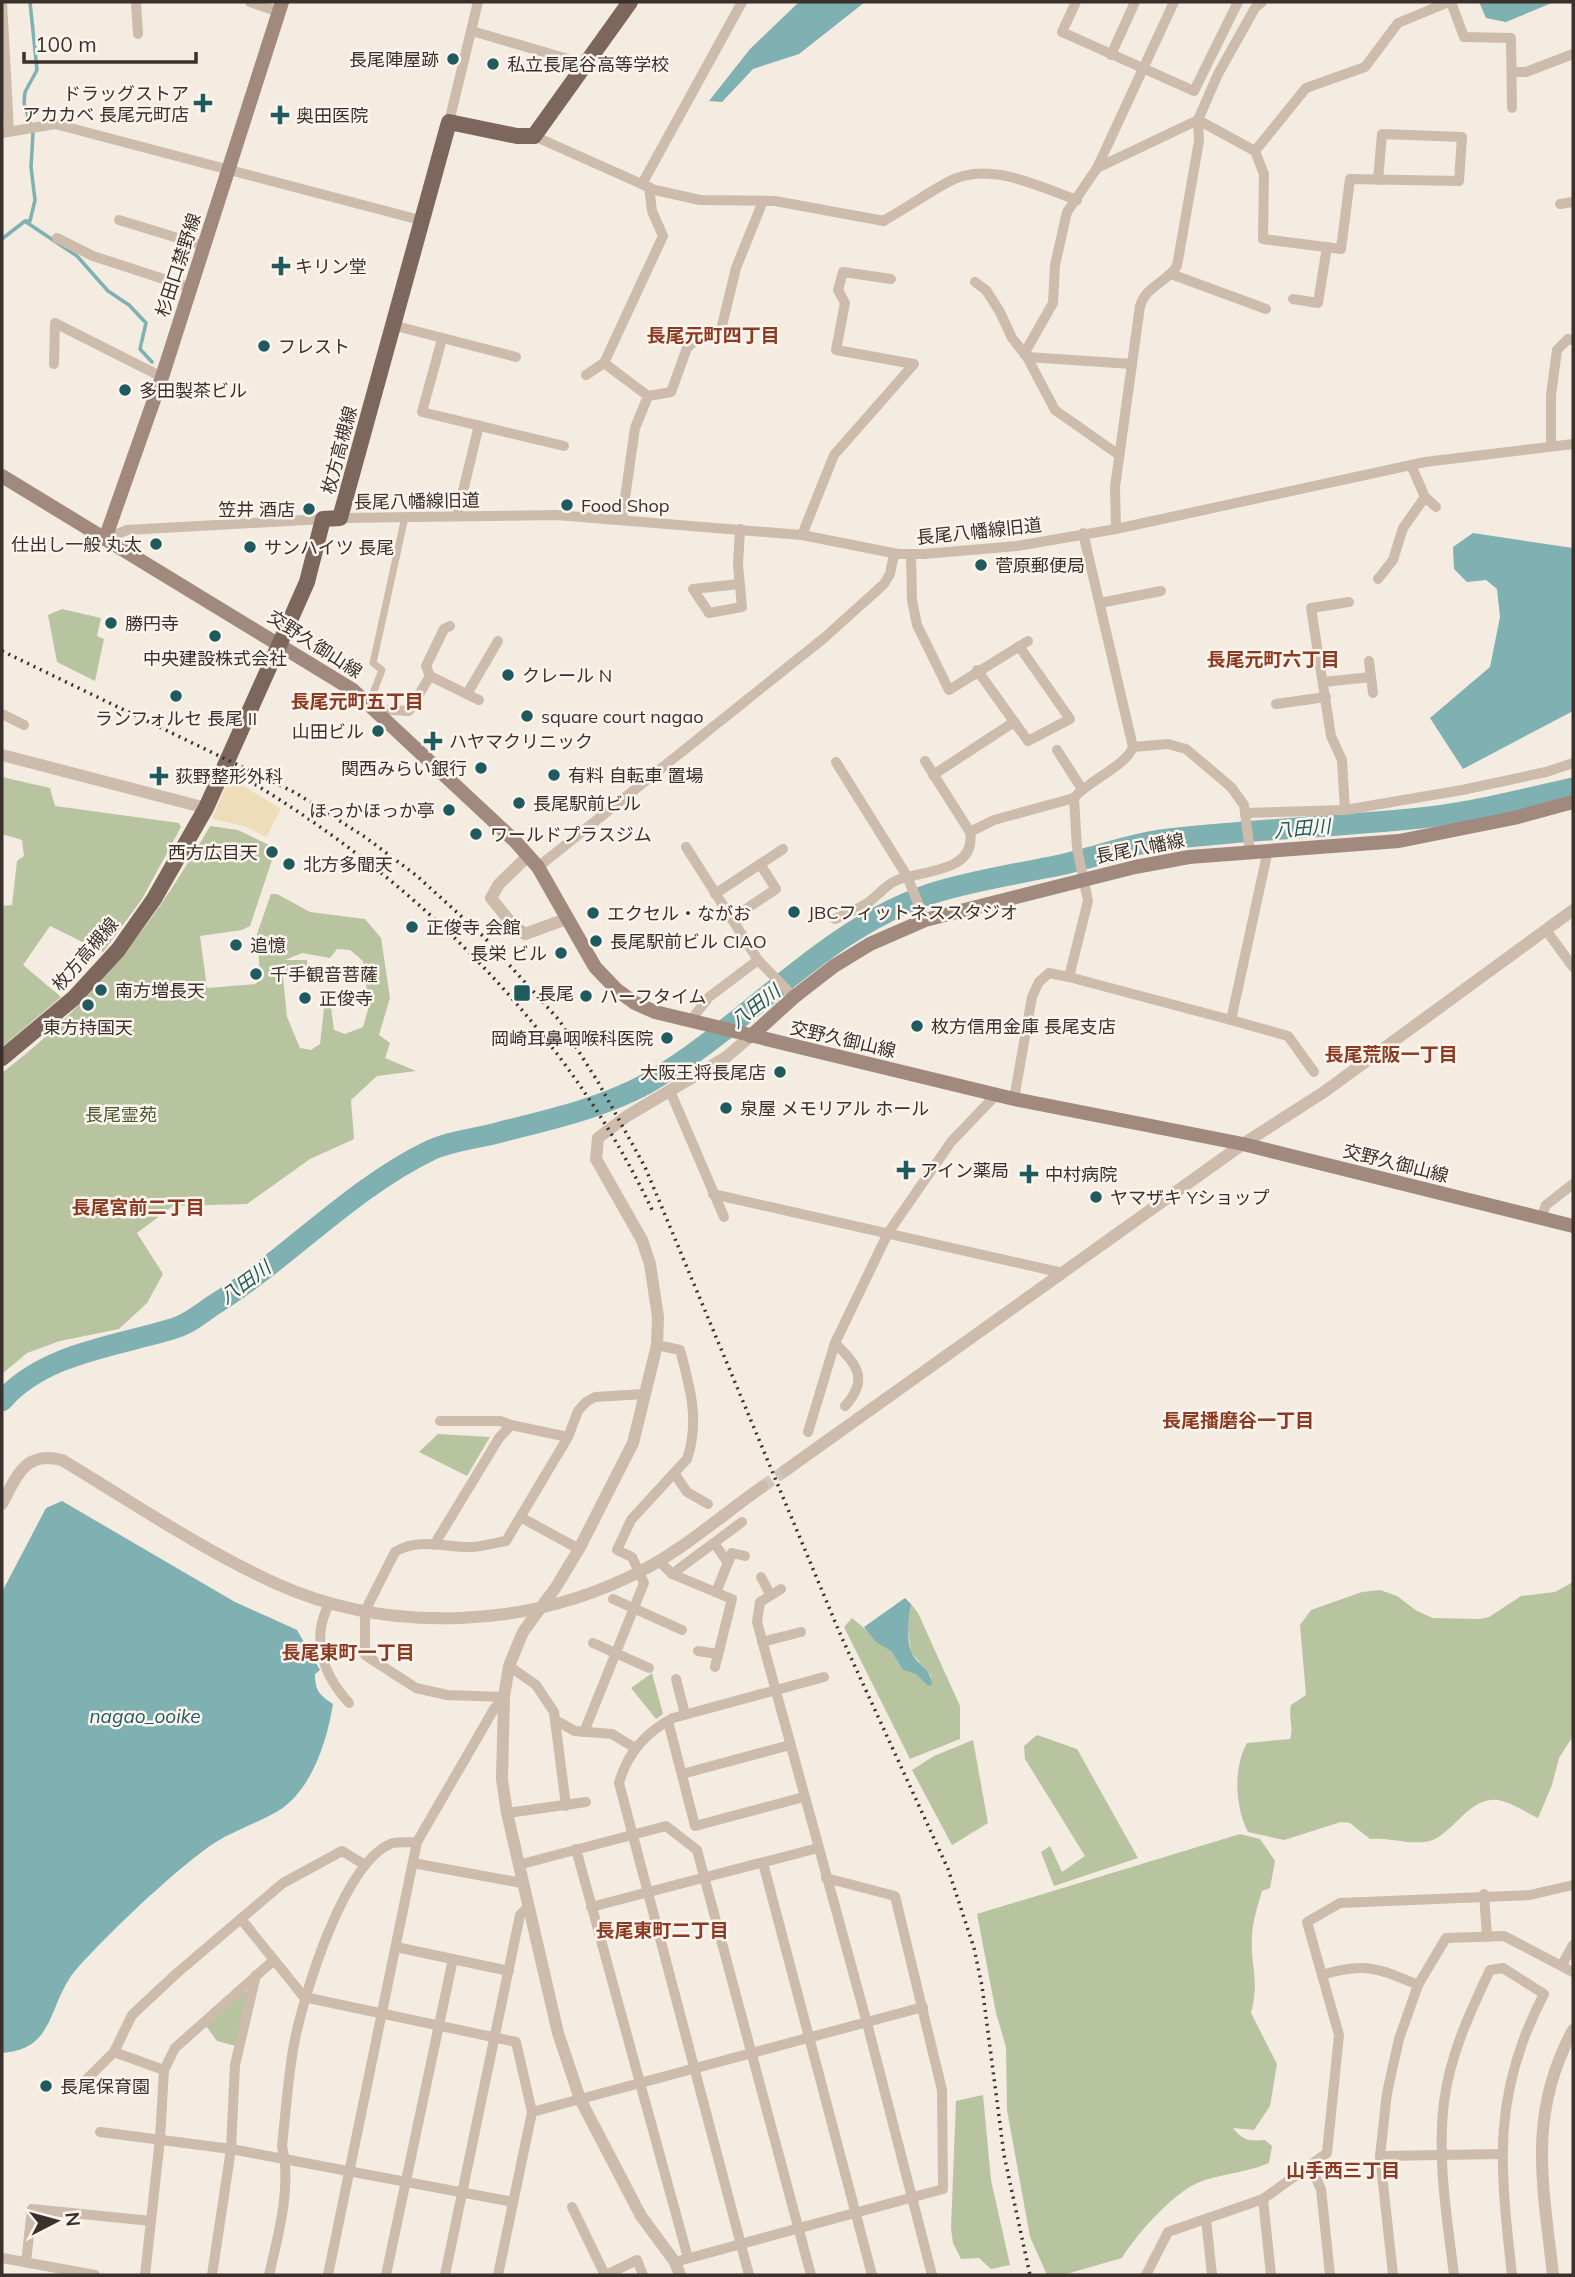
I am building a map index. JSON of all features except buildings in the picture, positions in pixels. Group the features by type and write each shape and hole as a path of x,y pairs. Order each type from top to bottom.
{"main road":[{"path":"449,122 534,136 630,2"},
{"name":"杉田口禁野線","path":"105,539 162,377 280,7"},
{"name":"枚方高槻線","path":"2,1058 75,998 118,950 154,899 206,808 307,582 323,519 340,518 449,122"},
{"name":"交野久御山線","path":"2,476 280,643 353,690 476,802 533,862 595,967 617,990 635,1003 694,1023 996,1095 1148,1123 1243,1144 1573,1226"},
{"name":"長尾八幡線","path":"744,1035 792,994 870,944 925,920 1082,875 1250,846 1268,850 1358,846 1399,841 1514,818 1573,802"}],"street":[{"path":"2,2 5,132 55,124 66,126 421,220"},
{"path":"136,2 138,34"},
{"path":"250,2 280,7"},
{"path":"449,122 478,2"},
{"path":"586,374 604,363 663,236 645,186 742,2"},
{"path":"1076,2 1062,32 1194,92 1238,2"},
{"path":"1111,55 1135,2"},
{"path":"1025,355 1053,303 1055,265 1067,212 1097,168 1174,2"},
{"path":"1116,529 1115,487 1144,294 1171,274 1177,266 1199,141 1198,120 1218,74 1255,8 1262,2"},
{"path":"1255,151 1306,89 1365,66 1398,23 1450,2 1464,37 1511,38 1512,108"},
{"path":"472,32 585,64"},
{"path":"1513,72 1526,72 1573,54"},
{"path":"1097,168 1198,120"},
{"path":"1198,120 1255,151 1264,174 1263,239 1341,249 1350,179 1378,180 1459,181 1462,136 1381,134 1378,180"},
{"path":"534,136 645,186 700,200 763,201 884,221 948,182 977,173 1001,174 1077,200"},
{"path":"604,363 648,396 671,393 687,348 702,334 720,334 736,268 763,201"},
{"path":"1560,204 1573,202"},
{"path":"119,220 204,246"},
{"path":"57,238 93,257 191,288"},
{"path":"1293,299 1318,303 1327,247"},
{"path":"802,535 834,455 914,364 836,349 845,303 838,290 843,272 891,279"},
{"path":"1171,274 1266,309"},
{"path":"975,282 986,290 1055,410 1119,455"},
{"path":"54,364 55,323 162,377"},
{"path":"392,325 516,357"},
{"path":"442,339 422,412 564,446"},
{"path":"1551,446 1551,395 1557,350 1568,339 1573,340"},
{"path":"1025,355 1132,364"},
{"path":"622,519 635,428 648,396"},
{"path":"457,516 480,425"},
{"name":"長尾八幡線旧道","path":"340,518 557,515 622,519 802,535 894,554 911,554 1017,546 1116,529 1411,465 1573,443"},
{"path":"1411,465 1424,497 1436,507"},
{"path":"1378,579 1393,560 1403,528 1424,497"},
{"path":"405,517 373,663 382,670 371,707 410,711 430,676"},
{"path":"105,539 127,530 323,519"},
{"path":"739,584 693,589 709,614 743,607 739,584 740,529"},
{"path":"970,832 994,820 1074,799 1082,789 1130,755 1133,747 1083,533"},
{"path":"566,919 525,934 499,910 491,898 499,884 533,862 828,635 884,584 890,575 894,554"},
{"path":"911,554 912,600 917,625 949,690 977,670 1023,644 1070,719 1028,741 977,670"},
{"path":"1100,603 1161,592"},
{"path":"1345,810 1342,760 1331,736 1311,608 1349,602"},
{"path":"450,626 444,629 426,666 430,676 479,700"},
{"path":"467,694 498,642"},
{"path":"1369,660 1373,693"},
{"path":"1324,682 1371,677"},
{"path":"1276,704 1326,697"},
{"path":"2,714 23,725"},
{"path":"933,775 1014,722"},
{"path":"1133,747 1168,744 1186,749 1231,787 1244,805 1250,846"},
{"path":"1057,750 1082,789"},
{"path":"2,755 206,808"},
{"path":"835,919 868,903 874,894 907,876 953,866 967,850 970,832 925,761"},
{"path":"836,762 907,876 925,920"},
{"path":"1246,816 1345,810 1474,788 1546,772 1573,763"},
{"path":"1069,976 1088,901 1077,848 1074,799"},
{"path":"686,847 758,960 774,973 792,994"},
{"path":"715,894 783,849"},
{"path":"1231,1020 1268,850"},
{"path":"731,919 776,889 760,864"},
{"path":"786,1470 1243,1144 1324,1092 1573,910"},
{"path":"1546,930 1573,967"},
{"path":"694,1023 709,997 758,960"},
{"path":"1014,1099 1032,997 1039,982 1049,973 1069,976 1288,1035 1314,1072"},
{"path":"681,2260 641,2216 580,2099 558,2033 507,1813 502,1779 504,1697 509,1666 523,1632 556,1587 579,1549 633,1443 657,1345 655,1289 646,1252 615,1188 600,1167 595,1148 603,1132 725,1058 744,1035"},
{"path":"670,1091 724,1217"},
{"path":"808,1432 835,1343 888,1233 951,1142 996,1095"},
{"path":"1541,1218 1546,1205 1573,1184"},
{"path":"713,1194 1063,1273"},
{"path":"835,1343 856,1364 859,1373 854,1397 845,1406"},
{"path":"584,1731 644,1583 632,1557 617,1550 631,1520 687,1459 691,1446 695,1416 680,1350 657,1345"},
{"path":"504,1697 447,1695 416,1688 365,1655 365,1611 395,1552 414,1543 473,1547 506,1541 568,1437 578,1411 586,1402 595,1397 644,1394"},
{"path":"440,1421 500,1421 568,1437"},
{"path":"434,1545 499,1438 511,1424"},
{"path":"2,1504 16,1479 37,1457 62,1460 233,1562 279,1585 365,1611 451,1619 538,1608 570,1601 640,1572 762,1487"},
{"path":"674,1473 687,1492 708,1504"},
{"path":"522,1518 579,1549"},
{"path":"672,1574 742,1522"},
{"path":"714,1543 728,1563"},
{"path":"716,1592 732,1553 745,1556"},
{"path":"659,1561 672,1574 732,1599 715,1667"},
{"path":"761,1577 770,1594"},
{"path":"781,1589 760,1602 757,1622 867,2023 932,2275"},
{"path":"613,1599 682,1630"},
{"path":"330,1602 324,1614 324,1663 331,1682 349,1703"},
{"path":"762,1642 801,1632"},
{"path":"593,1643 649,1668"},
{"path":"698,1651 718,1654"},
{"path":"509,1666 536,1685 555,1720 566,1806"},
{"path":"749,2275 619,1783 635,1748 668,1721 685,1714 824,1677"},
{"path":"676,1679 685,1714"},
{"path":"328,2275 417,1842 494,1709 504,1697"},
{"path":"555,1720 575,1731 612,1734 635,1748"},
{"path":"668,1721 695,1826 804,1797"},
{"path":"682,1774 790,1745"},
{"path":"507,1813 586,1802"},
{"path":"518,1865 666,1826 697,1850 811,2275"},
{"path":"269,2275 280,2226 285,2159 282,2147 304,1997 343,1899 365,1866 390,1844 417,1842"},
{"path":"591,1907 818,1848"},
{"path":"576,1849 639,2084 681,2260 680,2275"},
{"path":"77,2089 114,2052 132,2015 283,1883 342,1851 365,1866"},
{"path":"413,1863 522,1883"},
{"path":"763,1863 872,2275"},
{"path":"681,2260 943,2189 942,2090 895,1896 826,1878"},
{"path":"1146,2275 1168,2232 1263,2199 1311,2168 1328,2153 1339,2035 1307,1922 1340,1903 1484,1894 1530,1895 1573,1885"},
{"path":"1484,1894 1487,1937"},
{"path":"445,2275 520,1915 528,1907"},
{"path":"241,1919 304,1997 516,2042 532,2112 498,2275"},
{"path":"1393,2275 1380,2156 1387,2093 1399,2039 1418,1985 1446,1938 1504,1936 1573,1972"},
{"path":"1562,1965 1573,1945"},
{"path":"396,1947 509,1971"},
{"path":"386,2275 453,1959"},
{"path":"145,2275 160,2139 164,2070 176,2048 274,1960"},
{"path":"1322,1975 1368,1966 1418,1985"},
{"path":"1454,2275 1442,2156 1444,2102 1455,2053 1490,1970 1503,1968 1544,1994 1512,2069 1504,2106 1501,2154 1512,2275"},
{"path":"212,2275 231,2148 235,2065 256,1975"},
{"path":"532,2112 923,2007"},
{"path":"1553,2275 1540,2161 1542,2116 1559,2056 1573,2029"},
{"path":"114,2052 164,2070"},
{"path":"100,2132 231,2148 513,2202"},
{"path":"1380,2156 1501,2154"},
{"path":"1311,2168 1321,2189 1330,2275"},
{"path":"1263,2199 1270,2275"},
{"path":"572,2207 606,2275 637,2260 643,2275"},
{"path":"19,2275 24,2263 32,2209 151,2221"},
{"path":"1206,2219 1212,2275"},
{"path":"2,2258 95,2275"}],"green space":[{"path":"62,609 101,618 97,636 104,639 95,681 57,662 48,615"},
{"path":"2,777 50,788 55,806 179,823 181,827 142,899 103,952 50,926 23,965 61,997 2,1047 2,906 12,905 17,861 24,856 22,840 2,834"},
{"name":"長尾霊苑","path":"210,826 238,830 269,845 272,860 250,926 242,930 200,936 207,988 256,984 260,977 257,934 271,894 277,894 310,912 365,919 381,938 390,998 379,1035 390,1043 385,1058 416,1071 377,1076 351,1100 354,1139 310,1159 247,1204 173,1206 137,1233 163,1274 147,1303 119,1329 60,1341 27,1353 2,1374 2,1073 65,1019 93,990 143,929","holes":["337,949 350,950 363,961 369,1006 363,1027 345,1034 334,1030 331,1007 325,1000 320,1044 311,1050 300,1048 287,1017 282,967 289,978 308,977 307,960 285,960 302,953 330,958"]},
{"path":"438,1434 490,1437 467,1476 419,1452"},
{"path":"1573,1582 1573,1736 1559,1758 1552,1785 1538,1818 1498,1800 1477,1805 1443,1834 1424,1842 1370,1839 1350,1823 1341,1822 1284,1840 1248,1832 1240,1811 1237,1788 1242,1753 1247,1743 1290,1739 1291,1705 1306,1695 1300,1625 1311,1610 1362,1592 1380,1590 1397,1596 1417,1611 1433,1618 1480,1619 1489,1617 1521,1596 1555,1592"},
{"path":"911,1604 918,1613 960,1706 960,1739 910,1759 844,1627 852,1618 891,1651 903,1670 916,1673 928,1686 931,1676 911,1652 908,1630"},
{"path":"652,1673 663,1714 656,1719 631,1688"},
{"path":"1037,1735 1077,1749 1138,1858 1054,1886 1041,1852 1050,1846 1062,1872 1085,1856 1025,1759 1024,1746"},
{"path":"973,1740 988,1823 952,1845 912,1770 934,1756"},
{"path":"1240,1834 1260,1839 1275,1861 1270,1888 1262,1891 1253,1924 1255,1991 1251,2013 1277,2064 1270,2106 1254,2130 1233,2128 1244,2138 1265,2140 1272,2146 1269,2163 1205,2180 1182,2192 1147,2224 1122,2258 1063,2275 1047,2275 1030,2237 1007,2110 1006,2047 996,2013 977,1914"},
{"path":"244,1991 249,1993 236,2046 217,2041 206,2026"},
{"path":"983,2095 991,2180 1010,2265 991,2269 979,2258 961,2259 953,2243 951,2228 956,2101"}],"sand":[{"path":"230,778 281,809 266,837 244,826 212,819"}],"water":[{"path":"799,2 865,2 799,54 753,69 722,102 709,101 750,49"},
{"path":"1479,2 1554,2 1506,22 1486,18"},
{"path":"1473,533 1573,548 1573,711 1463,769 1430,718 1490,667 1500,617 1497,589 1486,580 1467,582 1454,569 1453,547"},
{"name":"nagao_ooike","path":"62,1501 235,1602 297,1630 320,1670 315,1674 317,1688 321,1695 333,1704 327,1733 316,1764 309,1778 290,1802 269,1816 215,1842 168,1879 75,1971 40,2036 19,2050 2,2053 2,1592 46,1508"},
{"path":"905,1598 911,1604 909,1646 929,1674 932,1685 928,1686 916,1674 903,1670 891,1651 876,1642 864,1627"}],"waterway":[{"path":"2,239 25,221 30,221 35,200 31,167 33,133 24,103 25,92 37,70 30,2"},
{"path":"26,222 77,256 108,291 129,305 146,323 140,349 152,362"},
{"name":"八田川","path":"2,1401 38,1372 60,1362 82,1353 175,1328 190,1321 267,1267 373,1184 431,1150 569,1114 609,1101 646,1084 683,1061 855,930 892,909 933,893 1161,840 1429,817 1573,788"}],"tunnel":[{"path":"762,1487 786,1470"}],"railway":[{"path":"2,651 296,793 365,837 417,876 484,937 559,1020 598,1082 645,1167 841,1636 948,1869 974,1948 982,1986 1004,2155 1030,2275"},
{"path":"243,777 307,818 369,863 427,912 482,965 532,1022 578,1082 619,1146 654,1214"}],"place":[{"name":"長尾陣屋跡","path":"453,59"},
{"name":"私立長尾谷高等学校","path":"493,64"},
{"name":"ドラッグストア アカカベ 長尾元町店","path":"203,103"},
{"name":"奥田医院","path":"280,115"},
{"name":"キリン堂","path":"281,266"},
{"name":"フレスト","path":"264,346"},
{"name":"多田製茶ビル","path":"125,390"},
{"name":"Food Shop","path":"567,505"},
{"name":"笠井 酒店","path":"309,509"},
{"name":"仕出し一般 丸太","path":"156,544"},
{"name":"サンハイツ 長尾","path":"250,547"},
{"name":"菅原郵便局","path":"981,565"},
{"name":"勝円寺","path":"111,623"},
{"name":"中央建設株式会社","path":"215,636"},
{"name":"クレール N","path":"508,675"},
{"name":"ランフォルセ 長尾 II","path":"176,696"},
{"name":"square court nagao","path":"527,716"},
{"name":"山田ビル","path":"378,731"},
{"name":"ハヤマクリニック","path":"433,741"},
{"name":"関西みらい銀行","path":"481,768"},
{"name":"有料 自転車 置場","path":"554,775"},
{"name":"荻野整形外科","path":"159,776"},
{"name":"長尾駅前ビル","path":"519,803"},
{"name":"ほっかほっか亭","path":"449,810"},
{"name":"ワールドプラスジム","path":"476,834"},
{"name":"西方広目天","path":"272,852"},
{"name":"北方多聞天","path":"289,864"},
{"name":"JBCフィットネススタジオ","path":"794,912"},
{"name":"エクセル・ながお","path":"593,913"},
{"name":"正俊寺 会館","path":"412,927"},
{"name":"長尾駅前ビル CIAO","path":"596,941"},
{"name":"追憶","path":"236,945"},
{"name":"長栄 ビル","path":"561,953"},
{"name":"千手観音菩薩","path":"256,974"},
{"name":"南方増長天","path":"101,990"},
{"name":"長尾","path":"522,993"},
{"name":"ハーフタイム","path":"586,996"},
{"name":"正俊寺","path":"305,998"},
{"name":"東方持国天","path":"88,1005"},
{"name":"枚方信用金庫 長尾支店","path":"917,1026"},
{"name":"岡崎耳鼻咽喉科医院","path":"667,1038"},
{"name":"大阪王将長尾店","path":"780,1072"},
{"name":"泉屋 メモリアル ホール","path":"726,1108"},
{"name":"アイン薬局","path":"906,1170"},
{"name":"中村病院","path":"1029,1174"},
{"name":"ヤマザキ Yショップ","path":"1096,1197"},
{"name":"長尾保育園","path":"46,2086"}],"district":[{"name":"長尾元町四丁目","path":"713,335"},
{"name":"長尾元町六丁目","path":"1273,659"},
{"name":"長尾元町五丁目","path":"357,701"},
{"name":"長尾荒阪一丁目","path":"1391,1054"},
{"name":"長尾宮前二丁目","path":"138,1207"},
{"name":"長尾播磨谷一丁目","path":"1238,1420"},
{"name":"長尾東町一丁目","path":"348,1652"},
{"name":"長尾東町二丁目","path":"662,1930"},
{"name":"山手西三丁目","path":"1343,2170"}]}
